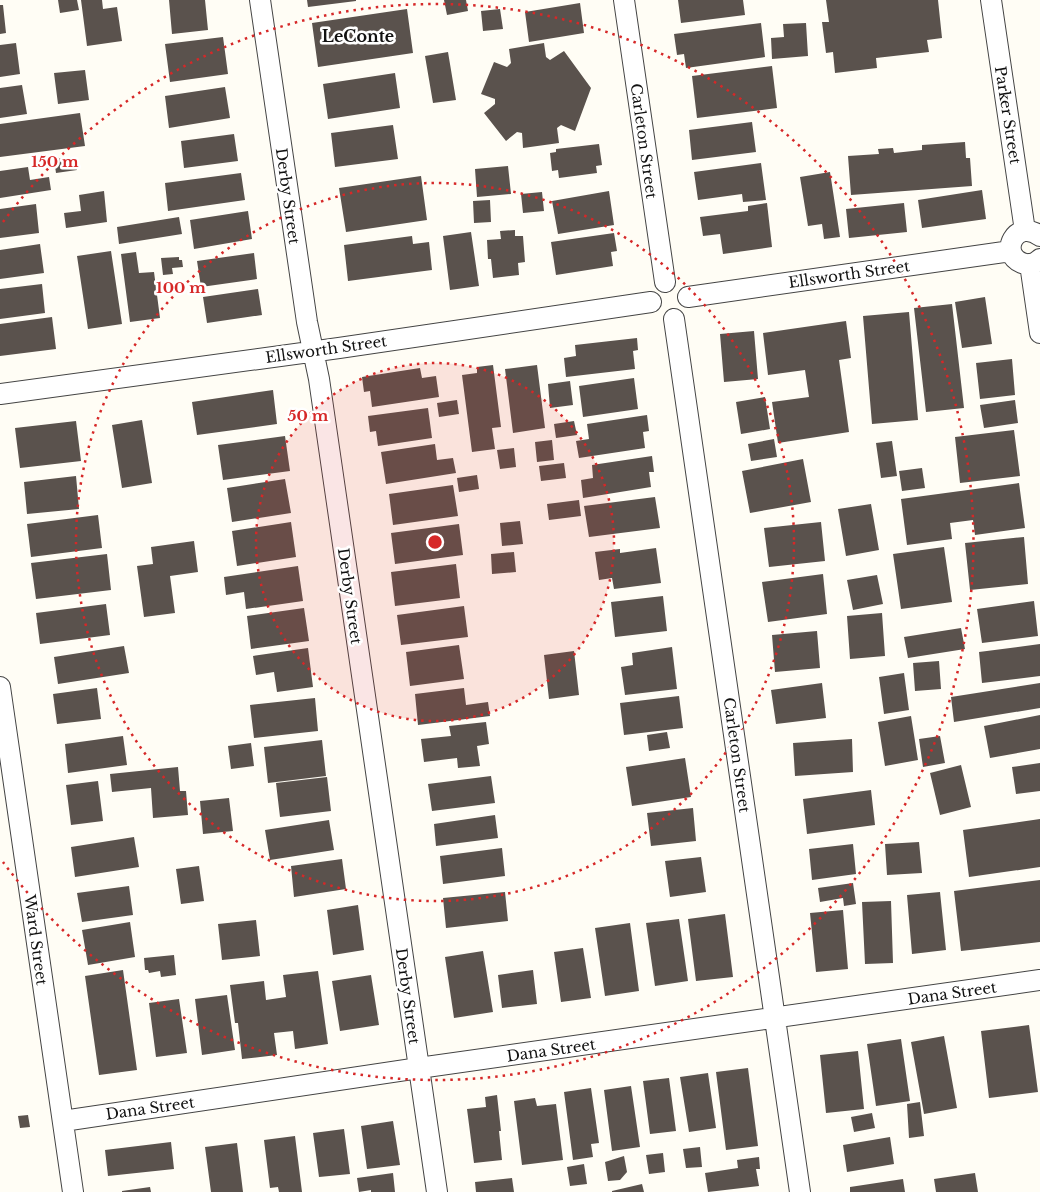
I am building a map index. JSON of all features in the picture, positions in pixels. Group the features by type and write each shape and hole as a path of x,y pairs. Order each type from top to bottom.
{"street":[{"name":"Derby Street","path":"260,0 307,322 319,379 437,1192"},
{"name":"Carleton Street","path":"624,0 665,282"},
{"name":"Parker Street","path":"991,0 1032,233"},
{"path":"1032,233 1015,236 1012,240 1011,252 1016,260 1025,265 1035,262 1040,333"},
{"name":"Ellsworth Street","path":"688,297 1011,252"},
{"path":"665,282 677,283 682,286 688,297 688,303 683,313 674,318 667,319 656,314 651,302 656,288 665,282"},
{"name":"Ellsworth Street","path":"0,394 651,302"},
{"name":"Carleton Street","path":"674,318 800,1192"},
{"name":"Ward Street","path":"0,687 73,1192"},
{"name":"Dana Street","path":"63,1121 419,1068 1040,980"}],"building":[{"path":"58,0 77,0 79,10 60,13"},
{"path":"81,0 102,0 103,9 117,7 122,41 87,46"},
{"path":"169,0 205,0 208,30 172,34"},
{"path":"307,0 356,0 356,1 308,7"},
{"path":"444,0 466,0 468,11 447,15"},
{"path":"678,0 743,0 745,15 681,23"},
{"path":"826,0 938,0 942,38 927,40 929,52 876,58 877,68 835,73 833,52 826,53 822,22 829,22"},
{"path":"580,3 584,33 529,42 525,12"},
{"path":"0,5 3,5 6,33 0,34"},
{"path":"407,9 413,53 318,67 312,23"},
{"path":"500,9 503,29 483,31 481,11"},
{"path":"761,23 765,57 686,68 684,54 677,55 674,34"},
{"path":"806,23 808,56 772,59 771,38 784,37 783,24"},
{"path":"223,37 228,74 170,82 165,44"},
{"path":"16,43 20,74 0,77 0,45"},
{"path":"544,43 546,57 550,60 564,51 591,88 575,131 561,125 557,128 559,143 523,148 522,133 517,132 506,141 484,113 495,104 495,99 481,94 494,62 507,67 511,63 509,49"},
{"path":"448,52 456,100 433,103 425,56"},
{"path":"772,66 777,108 697,118 692,76"},
{"path":"85,70 89,100 58,104 54,73"},
{"path":"395,73 400,108 328,119 323,84"},
{"path":"22,85 27,114 0,118 0,88"},
{"path":"225,87 230,118 169,128 165,96"},
{"path":"80,113 85,146 0,157 0,124"},
{"path":"752,122 756,152 692,160 689,130"},
{"path":"393,125 398,159 335,167 331,133"},
{"path":"234,134 238,161 184,168 181,141"},
{"path":"965,142 966,158 970,158 972,186 851,195 848,156 879,154 878,149 893,148 894,153 922,150 922,145"},
{"path":"599,144 602,165 596,166 597,173 559,178 558,170 552,171 550,153 556,152 556,149"},
{"path":"75,157 77,170 56,173 54,159"},
{"path":"761,163 766,200 743,202 742,194 698,200 694,172"},
{"path":"508,166 511,194 477,197 475,169"},
{"path":"28,167 30,180 49,177 51,190 0,198 0,171"},
{"path":"830,172 840,237 824,239 822,224 808,226 800,177"},
{"path":"241,173 245,200 168,211 165,183"},
{"path":"421,176 427,220 346,232 339,188"},
{"path":"982,190 986,219 922,228 918,200"},
{"path":"104,191 107,222 66,228 64,213 81,211 79,195"},
{"path":"609,191 614,225 558,234 552,201"},
{"path":"542,192 544,211 523,213 521,194"},
{"path":"490,200 491,222 474,223 473,201"},
{"path":"767,203 772,247 723,254 720,234 703,236 700,217 748,211 748,206"},
{"path":"904,203 907,232 849,238 846,209"},
{"path":"36,204 39,233 0,238 0,209"},
{"path":"248,211 252,239 194,249 190,220"},
{"path":"179,217 182,234 119,244 117,227"},
{"path":"515,230 515,236 523,236 525,262 518,263 519,275 493,278 491,259 488,259 487,240 501,239 500,231"},
{"path":"471,232 479,286 450,290 443,236"},
{"path":"614,233 617,251 611,252 613,266 556,275 551,242"},
{"path":"412,236 413,244 429,242 432,270 348,281 344,245"},
{"path":"40,244 44,273 0,279 0,250"},
{"path":"111,251 122,324 88,329 77,256"},
{"path":"136,252 139,273 154,272 160,318 130,322 121,254"},
{"path":"254,253 257,279 201,287 197,261"},
{"path":"179,257 179,260 182,260 183,267 172,268 173,274 163,275 161,258"},
{"path":"42,284 45,313 0,319 0,289"},
{"path":"258,289 262,315 207,323 203,297"},
{"path":"985,297 992,344 962,348 955,302"},
{"path":"952,304 964,408 926,412 914,308"},
{"path":"909,312 918,420 872,424 863,316"},
{"path":"52,317 56,349 0,356 0,324"},
{"path":"846,321 851,358 839,360 849,432 778,443 772,402 809,397 805,370 768,375 763,333"},
{"path":"754,331 758,379 724,382 720,334"},
{"path":"637,338 638,350 633,351 635,369 566,377 564,358 576,356 575,345"},
{"path":"1012,359 1015,395 980,399 976,363"},
{"path":"493,365 501,427 492,428 495,449 472,452 462,375 477,373 477,367"},
{"path":"537,365 545,428 513,433 505,369"},
{"path":"420,368 422,378 436,376 439,397 372,407 370,391 364,392 362,377"},
{"path":"634,378 638,409 583,417 579,386"},
{"path":"570,381 573,405 550,408 548,384"},
{"path":"273,390 277,424 197,435 192,402"},
{"path":"765,397 770,429 741,434 736,402"},
{"path":"457,400 459,414 439,417 437,403"},
{"path":"1015,400 1018,423 984,428 980,405"},
{"path":"428,408 432,438 378,446 376,431 370,432 368,416"},
{"path":"647,415 649,431 643,432 645,448 579,458 576,441 589,439 587,424"},
{"path":"142,420 152,483 122,488 112,425"},
{"path":"76,421 81,461 20,468 15,428"},
{"path":"574,421 577,435 556,438 554,424"},
{"path":"1014,430 1020,476 960,483 955,437"},
{"path":"285,436 290,471 223,480 218,445"},
{"path":"774,439 777,457 751,461 748,444"},
{"path":"552,440 554,460 537,462 535,442"},
{"path":"892,441 897,476 881,478 876,443"},
{"path":"435,444 437,460 453,458 456,473 386,484 381,452"},
{"path":"514,448 516,467 500,469 497,450"},
{"path":"652,456 654,472 649,472 651,487 583,498 581,480 593,478 592,465"},
{"path":"803,459 811,502 750,513 742,471"},
{"path":"564,463 566,478 541,481 539,466"},
{"path":"922,468 925,488 902,491 899,471"},
{"path":"477,475 479,489 459,492 457,478"},
{"path":"76,476 79,509 27,514 24,482"},
{"path":"285,479 291,513 232,522 227,488"},
{"path":"1019,483 1025,528 975,535 973,520 950,523 952,539 907,545 901,499"},
{"path":"453,485 458,516 393,525 389,494"},
{"path":"655,497 660,528 589,537 584,506"},
{"path":"579,500 581,516 549,520 547,504"},
{"path":"871,504 879,550 846,556 838,509"},
{"path":"98,515 102,548 31,557 27,524"},
{"path":"520,521 523,544 502,546 500,523"},
{"path":"291,522 296,557 237,566 232,531"},
{"path":"821,522 825,561 769,567 764,528"},
{"path":"459,524 463,555 395,564 391,533"},
{"path":"1024,537 1028,584 970,590 965,543"},
{"path":"194,541 198,572 170,576 175,613 144,617 137,566 153,564 151,547"},
{"path":"944,547 952,602 901,609 893,554"},
{"path":"656,548 661,583 614,589 612,578 599,580 595,552 620,549 620,553"},
{"path":"514,552 516,572 492,574 491,554"},
{"path":"107,554 111,590 36,599 31,563"},
{"path":"456,564 460,598 395,606 391,572"},
{"path":"298,566 303,601 246,609 244,592 226,595 224,577"},
{"path":"823,574 827,614 768,622 762,582"},
{"path":"877,575 883,604 853,610 847,580"},
{"path":"663,596 667,631 615,637 611,602"},
{"path":"1034,601 1038,636 982,643 977,609"},
{"path":"106,604 110,635 40,644 36,613"},
{"path":"464,606 468,637 401,645 397,615"},
{"path":"304,608 309,641 251,649 247,616"},
{"path":"882,613 885,656 850,659 847,616"},
{"path":"961,628 965,649 908,658 904,637"},
{"path":"817,631 820,668 775,672 772,635"},
{"path":"1040,644 1040,676 982,683 979,652"},
{"path":"459,645 464,679 410,686 406,652"},
{"path":"124,646 129,673 58,684 54,657"},
{"path":"672,647 677,689 625,695 621,667 633,665 632,653"},
{"path":"308,648 313,687 277,692 274,672 256,675 253,656"},
{"path":"574,651 579,695 549,699 544,655"},
{"path":"939,661 941,689 915,691 913,663"},
{"path":"904,673 909,710 884,714 879,677"},
{"path":"822,683 826,718 776,724 771,690"},
{"path":"1040,683 1040,708 954,722 951,697"},
{"path":"97,688 101,719 57,724 53,694"},
{"path":"464,688 466,705 488,702 490,716 418,725 415,694"},
{"path":"679,696 683,728 624,735 620,703"},
{"path":"315,698 318,731 254,738 250,705"},
{"path":"1040,715 1040,749 990,758 984,726"},
{"path":"911,716 918,760 885,766 878,722"},
{"path":"486,722 489,744 477,746 480,766 458,768 457,758 424,762 421,739 451,736 449,726"},
{"path":"667,732 670,748 649,751 647,735"},
{"path":"123,736 127,765 68,773 65,744"},
{"path":"940,736 945,763 923,767 919,739"},
{"path":"852,739 853,772 795,776 793,743"},
{"path":"322,740 326,776 268,783 264,747"},
{"path":"251,743 254,766 231,769 228,746"},
{"path":"685,758 691,797 632,806 626,767"},
{"path":"1040,763 1040,791 1016,794 1012,767"},
{"path":"961,765 971,807 940,815 930,773"},
{"path":"178,767 180,791 186,791 188,815 153,818 151,788 112,792 110,774"},
{"path":"491,776 495,803 432,811 428,784"},
{"path":"327,777 331,811 280,817 276,783"},
{"path":"98,781 103,821 71,825 66,785"},
{"path":"871,790 875,825 807,834 803,799"},
{"path":"229,798 233,831 203,834 200,801"},
{"path":"693,808 696,841 651,846 647,813"},
{"path":"495,815 498,838 436,846 434,824"},
{"path":"1040,819 1040,867 969,877 963,830"},
{"path":"329,820 334,850 270,860 265,830"},
{"path":"134,837 139,867 75,877 71,847"},
{"path":"919,842 922,873 887,875 885,844"},
{"path":"853,844 856,874 812,880 809,849"},
{"path":"502,848 505,876 443,884 440,856"},
{"path":"701,857 706,892 670,897 665,861"},
{"path":"342,859 346,889 294,897 291,866"},
{"path":"199,866 204,901 181,904 176,869"},
{"path":"1040,880 1040,942 961,951 954,891"},
{"path":"853,883 856,904 844,906 843,898 820,902 818,888"},
{"path":"129,886 133,915 82,922 77,893"},
{"path":"505,892 508,921 446,928 443,898"},
{"path":"940,892 946,950 912,954 907,895"},
{"path":"891,901 893,963 865,964 862,902"},
{"path":"358,905 364,950 333,955 327,910"},
{"path":"843,910 848,969 816,972 810,913"},
{"path":"725,914 733,977 696,981 688,919"},
{"path":"679,919 688,981 655,986 646,923"},
{"path":"256,920 260,956 222,960 218,924"},
{"path":"130,922 135,957 88,965 82,930"},
{"path":"630,923 639,991 605,996 595,928"},
{"path":"583,948 591,998 561,1002 554,952"},
{"path":"483,951 493,1012 454,1018 445,957"},
{"path":"174,955 176,975 161,977 160,971 149,973 148,970 145,970 144,958"},
{"path":"123,970 137,1070 99,1075 85,976"},
{"path":"533,970 537,1004 502,1008 498,975"},
{"path":"318,971 328,1044 295,1049 293,1031 274,1033 277,1055 242,1059 238,1023 235,1023 230,985 264,981 266,1000 286,997 283,975"},
{"path":"371,975 379,1025 340,1031 332,981"},
{"path":"227,995 235,1050 202,1055 195,999"},
{"path":"179,999 187,1053 156,1057 149,1003"},
{"path":"1029,1025 1038,1092 989,1098 981,1031"},
{"path":"944,1036 957,1108 924,1114 911,1042"},
{"path":"901,1039 910,1101 876,1106 867,1044"},
{"path":"858,1051 864,1109 826,1113 820,1055"},
{"path":"748,1068 758,1146 726,1150 716,1072"},
{"path":"708,1073 716,1128 689,1132 680,1077"},
{"path":"669,1078 676,1131 650,1134 643,1081"},
{"path":"631,1086 640,1147 612,1151 604,1090"},
{"path":"591,1088 599,1143 591,1144 593,1157 573,1160 564,1092"},
{"path":"497,1095 502,1160 474,1163 467,1109 486,1107 485,1097"},
{"path":"535,1098 537,1106 556,1104 563,1160 522,1165 514,1101"},
{"path":"920,1102 924,1136 909,1138 907,1104"},
{"path":"872,1113 875,1128 854,1132 851,1117"},
{"path":"28,1115 30,1127 20,1128 18,1116"},
{"path":"393,1121 400,1165 367,1169 361,1126"},
{"path":"344,1129 350,1174 319,1177 313,1133"},
{"path":"295,1136 302,1192 279,1192 278,1187 270,1188 264,1140"},
{"path":"890,1137 894,1164 847,1172 843,1145"},
{"path":"171,1142 174,1169 108,1176 105,1150"},
{"path":"237,1143 243,1192 211,1192 205,1147"},
{"path":"700,1147 702,1167 686,1168 683,1149"},
{"path":"663,1153 665,1172 649,1174 646,1155"},
{"path":"624,1156 627,1172 620,1180 608,1181 605,1162"},
{"path":"759,1157 760,1169 756,1169 759,1186 708,1192 705,1173 738,1168 737,1160"},
{"path":"584,1164 587,1184 570,1186 567,1167"},
{"path":"393,1173 395,1192 371,1192 371,1190 359,1192 357,1178"},
{"path":"975,1173 978,1192 936,1192 934,1179"},
{"path":"512,1178 514,1192 476,1192 475,1182"},
{"path":"903,1179 905,1192 850,1192 850,1187"},
{"path":"642,1184 644,1192 612,1192 612,1191"},
{"path":"150,1187 151,1192 122,1192 122,1191"}],"district":[{"name":"LeConte","path":"358,36"}]}
